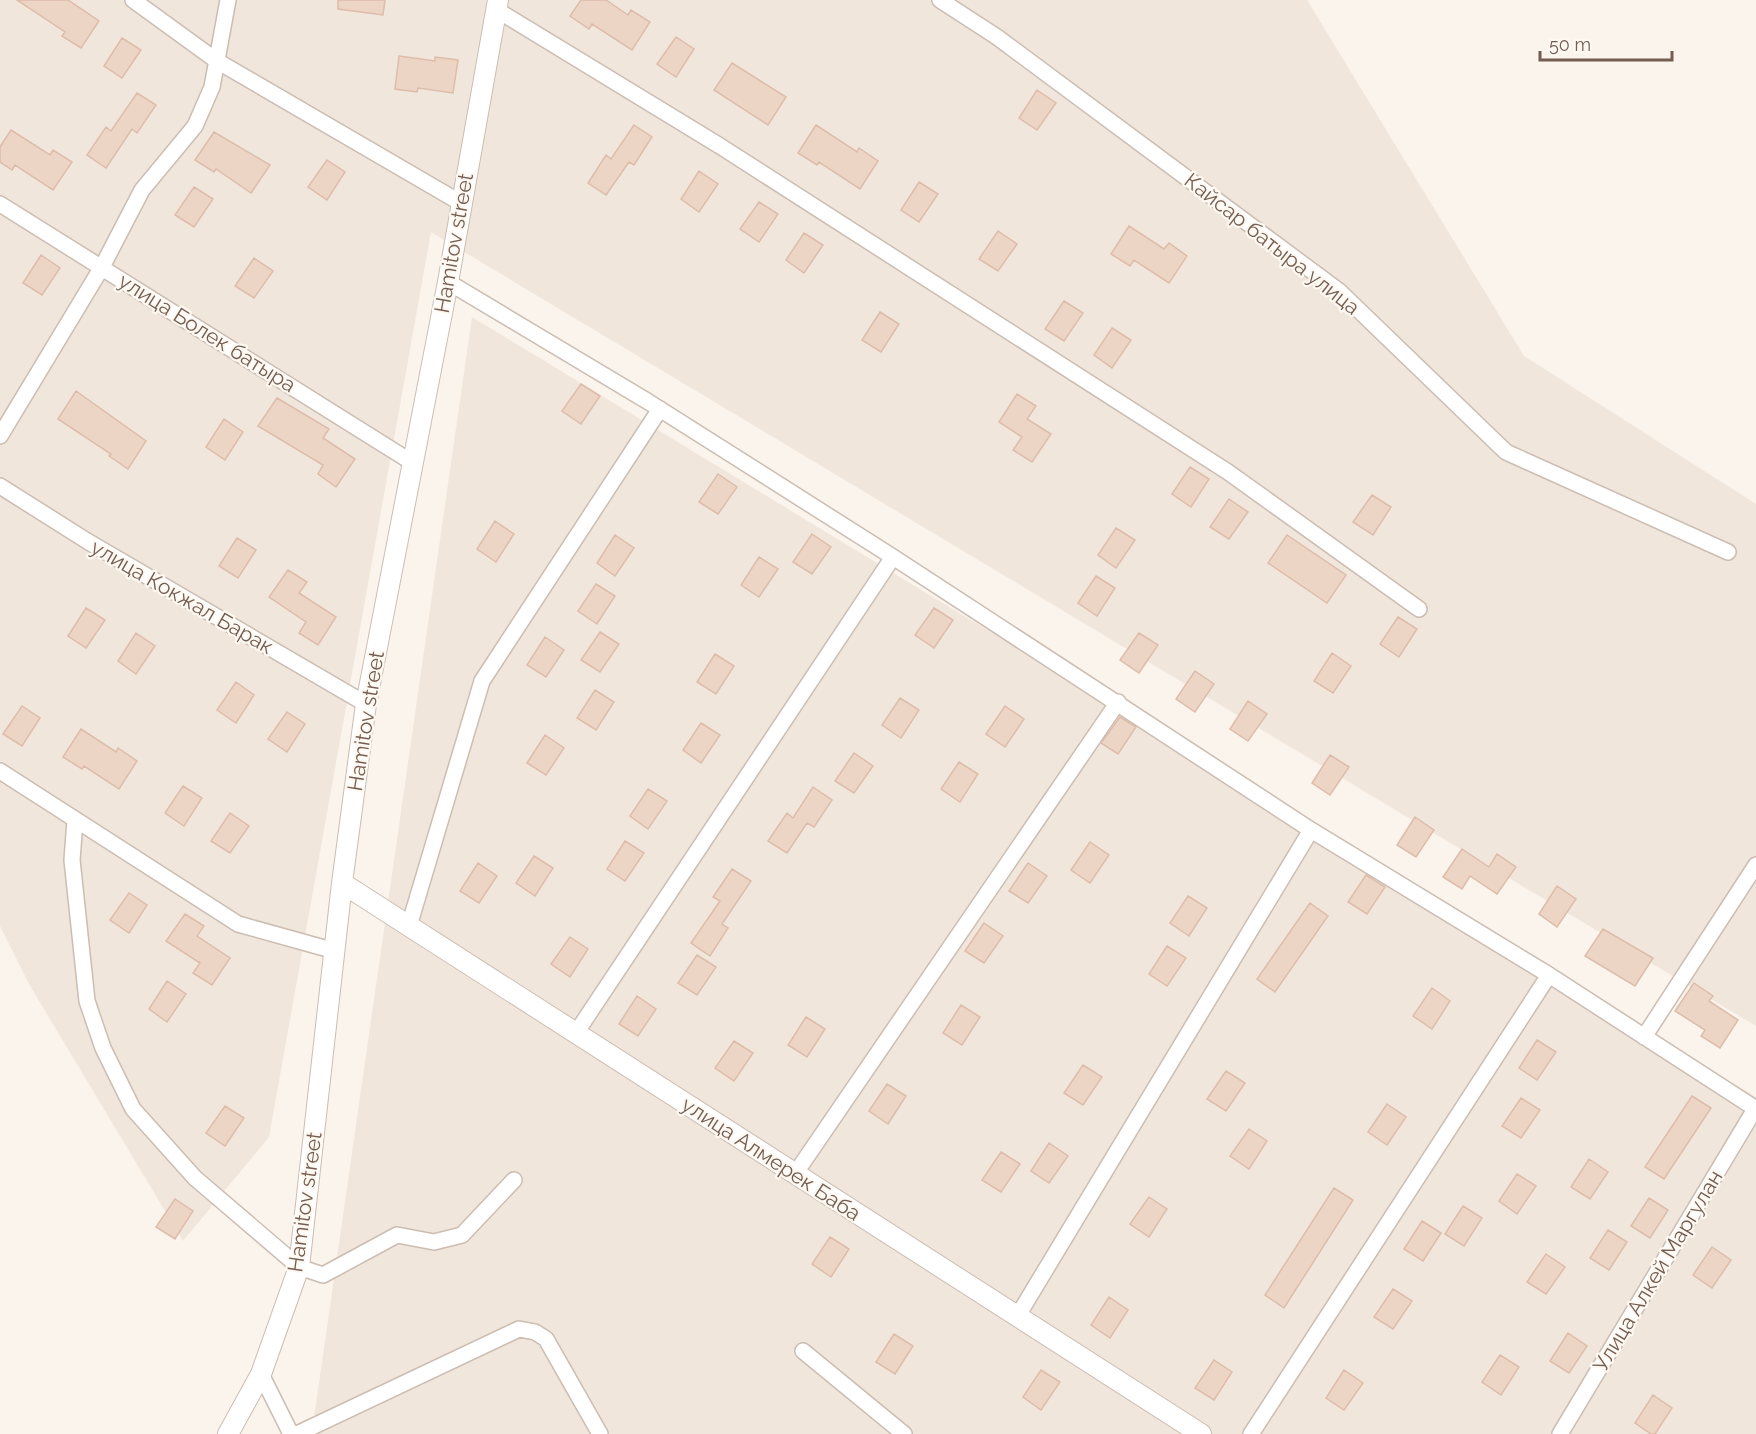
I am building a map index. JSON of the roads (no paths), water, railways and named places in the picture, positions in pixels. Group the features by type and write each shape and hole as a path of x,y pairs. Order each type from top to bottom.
{"street":[{"path":"133,0 217,61 461,203"},
{"path":"0,436 102,267 142,190 195,126 212,87 228,0"},
{"name":"Кайсар батыра улица","path":"940,0 997,37 1339,291 1506,452 1728,552"},
{"path":"497,5 1228,472 1419,609"},
{"name":"Hamitov street","path":"228,1434 261,1374 299,1267 342,883 366,704 448,282 497,5"},
{"name":"улица Болек батыра","path":"0,204 413,463"},
{"path":"448,282 660,409 893,556 1311,830 1549,975 1755,1109"},
{"path":"409,926 482,681 660,409"},
{"name":"улица Кокжал Барак","path":"0,486 87,541 366,704"},
{"path":"576,1033 893,556"},
{"path":"795,1174 1118,702"},
{"path":"0,771 238,924 335,951"},
{"path":"75,820 72,860 87,1001 103,1048 133,1109 195,1178 299,1267 323,1275 397,1235 434,1242 462,1235 514,1180"},
{"path":"1017,1317 1311,830"},
{"path":"1644,1037 1756,866"},
{"name":"улица Алмерек Баба","path":"342,883 1201,1434"},
{"path":"1251,1434 1549,975"},
{"name":"Улица Алкей Маргулан","path":"1560,1434 1755,1109"},
{"path":"297,1434 519,1329 535,1332 546,1339 600,1434"},
{"path":"803,1352 904,1434"},
{"path":"261,1374 291,1434"}]}
